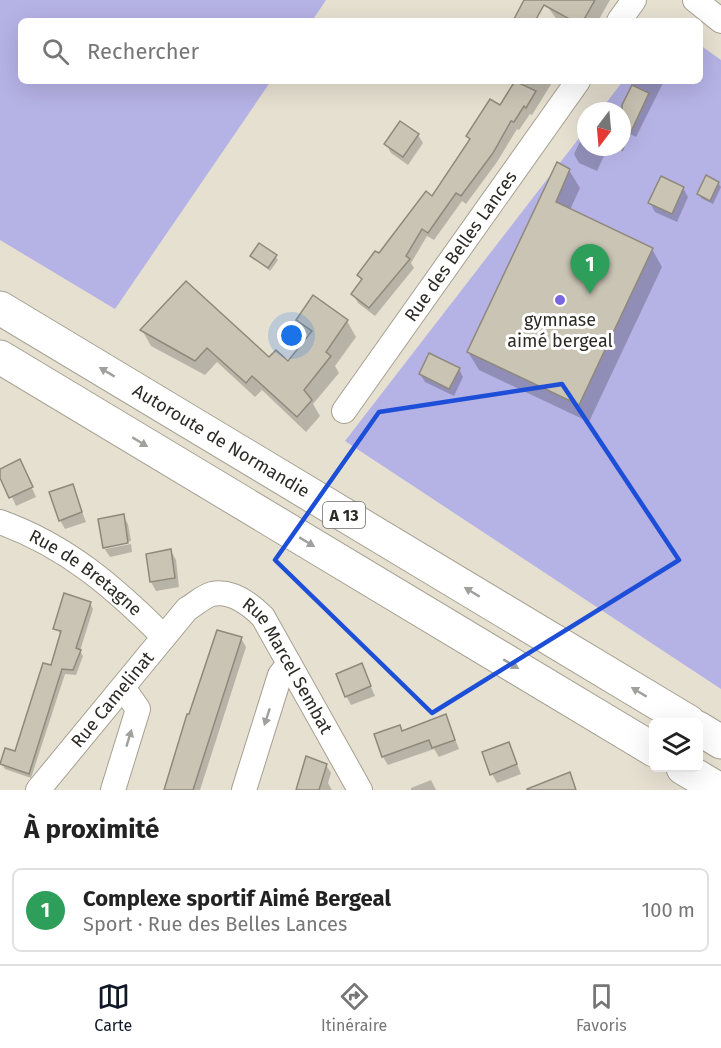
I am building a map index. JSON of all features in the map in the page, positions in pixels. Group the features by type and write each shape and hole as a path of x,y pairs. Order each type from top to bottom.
{"highway":[{"name":"Autoroute de Normandie","path":"0,308 681,718"},
{"name":"A 13","path":"0,357 649,747"},
{"path":"703,731 721,742"},
{"path":"690,772 720,790"}],"street":[{"path":"621,18 634,0"},
{"path":"695,0 721,21"},
{"name":"Rue des Belles Lances","path":"344,411 576,84"},
{"name":"Rue de Bretagne","path":"0,522 63,551 119,591 164,637"},
{"name":"Rue Marcel Sembat","path":"187,609 211,594 231,595 250,604 263,616 360,790"},
{"name":"Rue Camelinat","path":"38,790 124,689 187,609"},
{"path":"244,790 280,675 289,664"},
{"path":"113,790 138,709 124,689"}],"highlighted area":[{"path":"562,384 679,560 432,713 275,560 379,412"}],"shaded area":[{"path":"0,0 326,0 314,18 18,18 18,84 269,84 115,309 0,240"},
{"path":"703,47 721,60 721,689 345,441 577,141 577,156 631,156 631,102 607,102 621,84 703,84"}],"building":[{"path":"524,0 595,0 585,18 568,18 544,5 537,18 515,18"},
{"path":"513,84 521,84 536,91 526,108 524,106 514,122 511,121 493,153 461,196 456,193 428,233 422,229 406,256 410,259 369,308 351,294 362,279 357,275 375,251 379,253 426,191 432,196 470,139 466,136 490,99 500,105"},
{"path":"632,85 649,93 631,132 631,102 624,102"},
{"path":"400,121 419,134 403,157 384,144"},
{"name":"gymnase aimé bergeal","path":"557,162 570,169 556,202 653,248 579,405 467,352"},
{"path":"706,175 719,182 710,201 697,194"},
{"path":"661,176 684,187 672,214 648,203"},
{"path":"259,243 277,255 268,268 250,256"},
{"path":"186,281 269,357 276,350 288,361 312,331 296,320 313,295 348,320 326,352 331,356 304,390 312,400 297,417 252,376 246,383 207,348 195,361 140,330"},
{"path":"429,353 460,368 449,389 419,374"},
{"path":"20,459 33,487 9,498 0,478 0,469"},
{"path":"73,484 82,512 59,521 49,492"},
{"path":"124,514 128,543 103,548 98,519"},
{"path":"171,549 175,578 150,582 146,554"},
{"path":"64,593 91,602 76,648 81,650 73,670 62,669 29,774 0,764 5,748 15,751 43,663 51,665 61,631 53,629"},
{"path":"217,630 242,637 193,790 164,790 187,714 189,714"},
{"path":"362,663 371,686 345,697 336,674"},
{"path":"446,714 455,740 432,748 429,740 382,757 374,734 400,725 402,731"},
{"path":"509,742 517,764 490,775 482,752"},
{"path":"306,756 327,764 319,790 296,790"},
{"path":"570,772 576,790 527,790 527,789"}],"place":[{"name":"Complexe sportif Aimé Bergeal","path":"590,294"},
{"name":"gymnase aimé bergeal","path":"560,300"}]}
